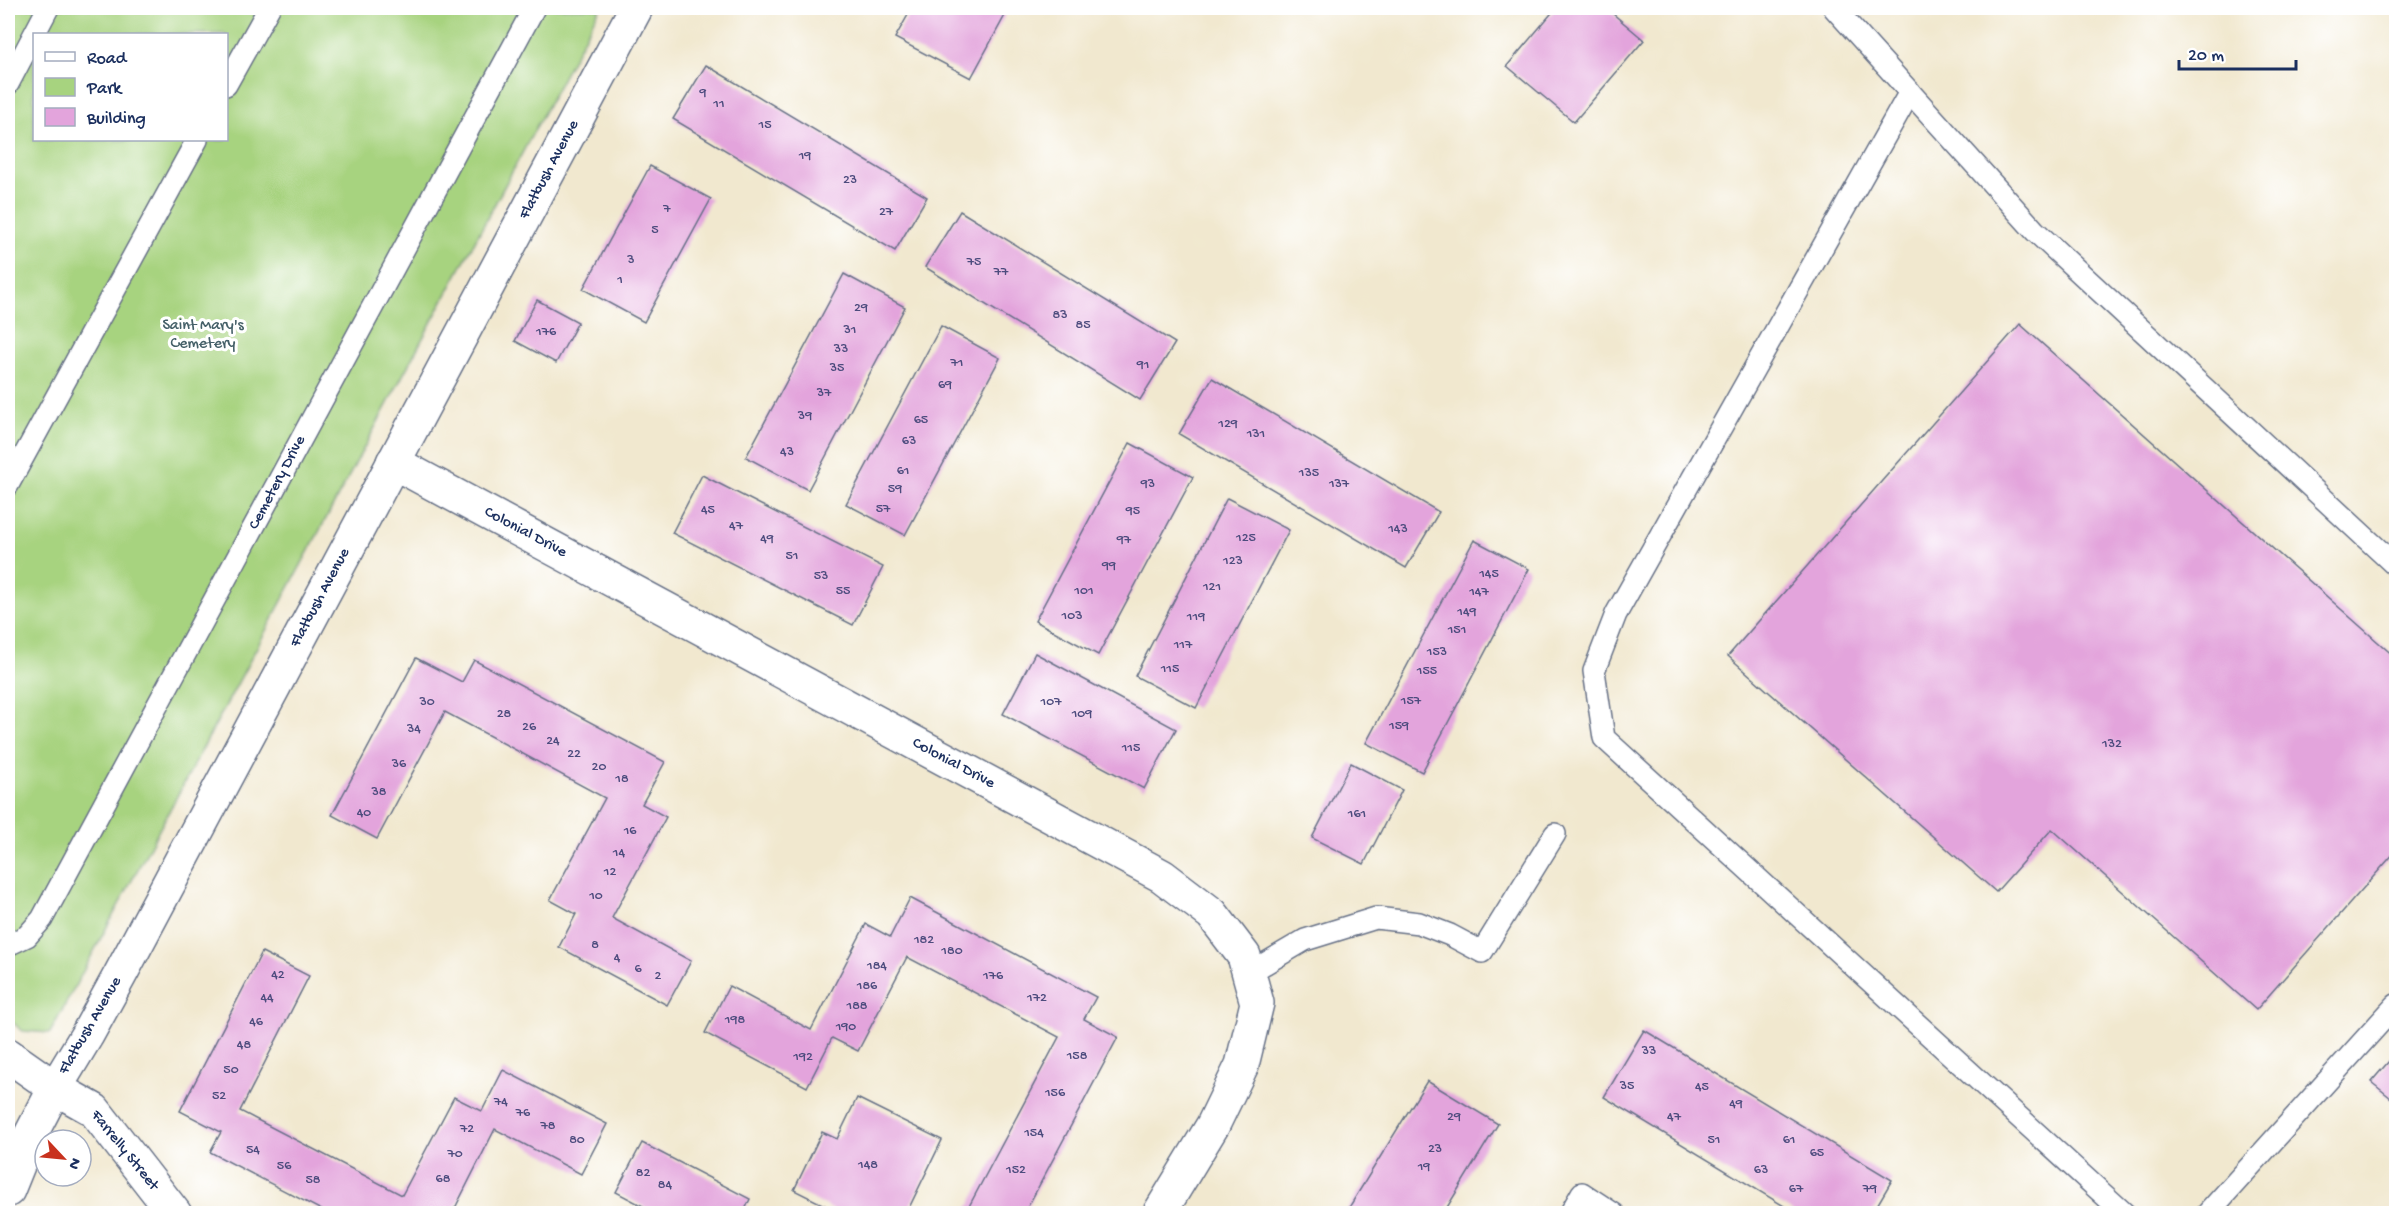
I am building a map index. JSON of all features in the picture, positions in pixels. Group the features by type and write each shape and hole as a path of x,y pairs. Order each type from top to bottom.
{"street":[{"name":"Flatbush Avenue","path":"8,1190 29,1138 54,1088 120,975 636,8"},
{"name":"Colonial Drive","path":"393,462 1162,876 1212,914 1244,956 1257,1003 1242,1065 1213,1125 1168,1207"},
{"name":"Farrelly Street","path":"8,1055 54,1088 94,1110 175,1214"}],"lane":[{"path":"35,33 48,8"},
{"path":"228,82 269,8"},
{"name":"Cemetery Drive","path":"8,945 27,936 42,919 534,8"},
{"path":"1833,8 2035,231 2397,566"},
{"path":"8,84 33,36"},
{"path":"1910,92 1616,614 1594,671 1604,738 2125,1214"},
{"path":"8,485 196,141"},
{"path":"1249,973 1305,940 1376,918 1419,923 1450,935 1482,952 1554,834"},
{"path":"2207,1214 2397,1005"},
{"path":"1569,1214 1582,1193 1614,1214"}],"green space":[{"name":"Saint Mary's Cemetery","path":"8,8 600,8 50,1033 23,1031 8,1019"}],"building":[{"path":"912,8 1009,8 971,78 895,38"},
{"path":"1556,8 1606,8 1644,40 1574,122 1507,66"},
{"path":"706,65 927,197 895,251 673,119"},
{"path":"650,166 711,199 644,322 583,289"},
{"path":"960,211 1175,343 1140,400 925,267"},
{"path":"844,274 905,307 808,490 746,457"},
{"path":"537,300 578,322 556,363 515,341"},
{"path":"2020,324 2396,658 2396,851 2256,1010 2052,829 1996,892 1728,656"},
{"path":"941,326 1000,358 905,535 846,504"},
{"path":"1212,378 1439,512 1406,568 1179,434"},
{"path":"1130,443 1193,477 1098,655 1035,621"},
{"path":"702,475 883,567 853,625 672,533"},
{"path":"1227,498 1289,530 1196,708 1135,676"},
{"path":"1474,540 1529,569 1422,772 1366,743"},
{"path":"1035,653 1176,729 1144,789 1003,714"},
{"path":"416,658 462,682 474,660 665,762 642,804 666,817 612,918 691,961 667,1005 559,947 576,914 550,900 605,798 445,712 377,839 332,815"},
{"path":"1351,763 1402,790 1364,864 1312,838"},
{"path":"910,898 1096,997 1084,1019 1118,1037 1024,1214 966,1212 1059,1037 907,957 858,1051 832,1038 807,1087 705,1033 729,986 811,1030 866,924 890,937"},
{"path":"262,952 309,976 240,1111 402,1195 454,1097 482,1111 503,1070 607,1124 581,1174 495,1129 452,1214 329,1214 210,1152 221,1132 180,1111"},
{"path":"1644,1030 1892,1180 1872,1214 1797,1214 1604,1097"},
{"path":"2396,1053 2396,1102 2371,1082"},
{"path":"1427,1081 1498,1124 1443,1214 1345,1214"},
{"path":"857,1098 942,1140 906,1214 842,1214 794,1190 822,1132 837,1139"},
{"path":"642,1143 750,1199 743,1214 658,1214 616,1192"}]}
